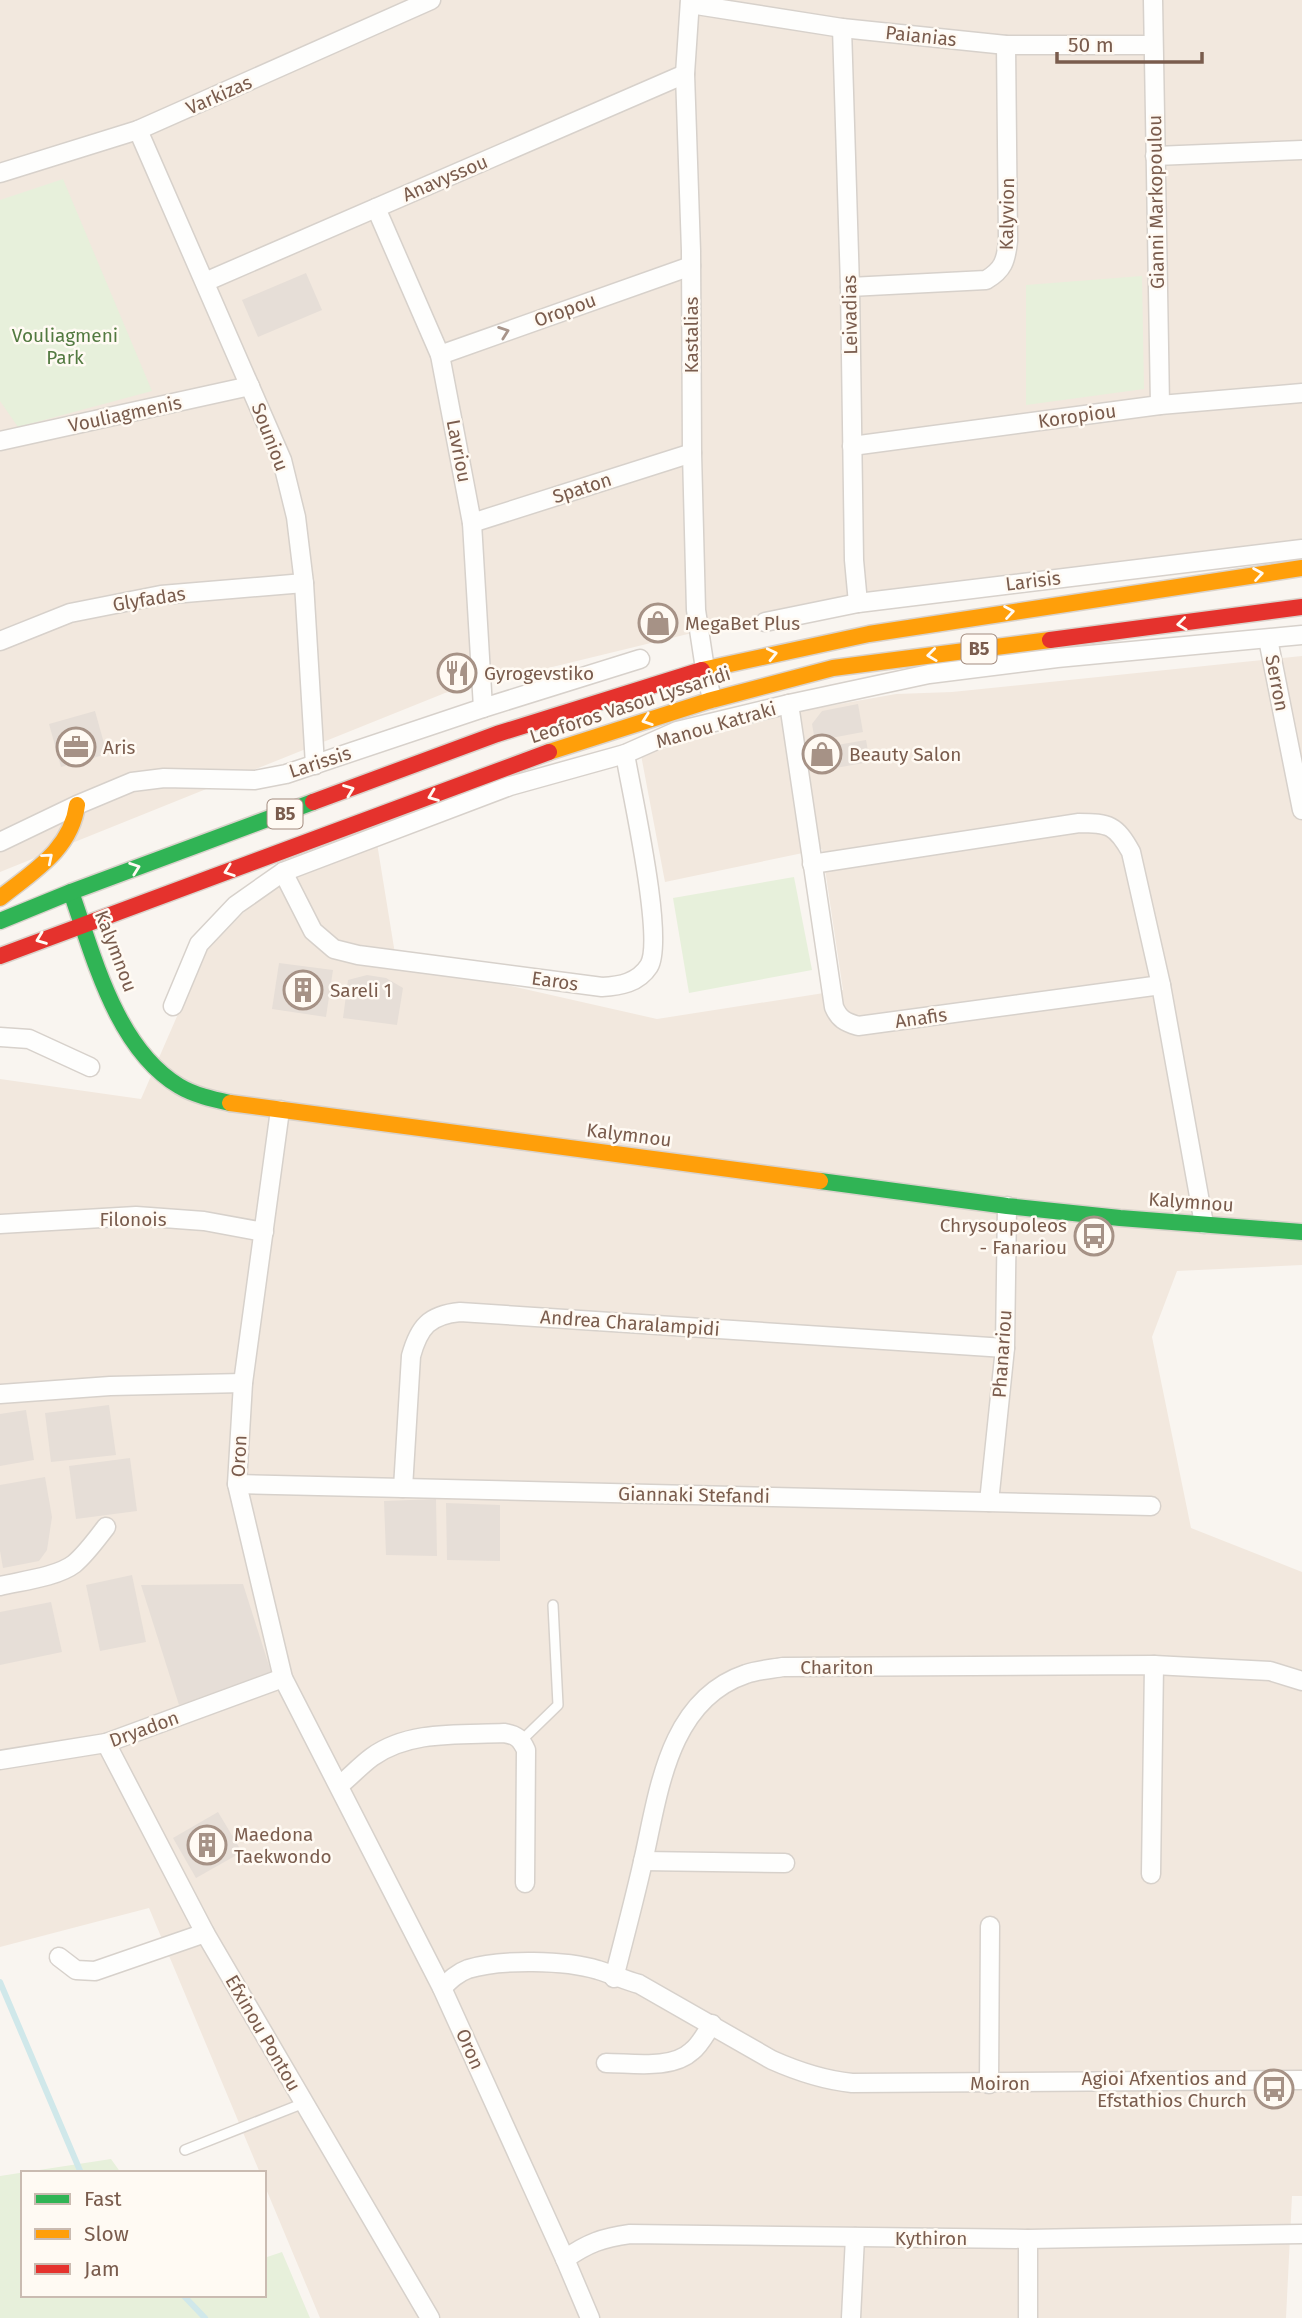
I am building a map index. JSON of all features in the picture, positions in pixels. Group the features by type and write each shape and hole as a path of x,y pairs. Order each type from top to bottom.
{"main road":[{"name":"Leoforos Vasou Lyssaridi","path":"0,921 71,892 497,734 705,669 869,634 1302,568"},
{"name":"Leoforos Vasou Lyssaridi","path":"0,956 505,768 712,699 833,668 1302,607"},
{"path":"0,898 58,849 72,830 77,818 77,805"},
{"name":"Kalymnou","path":"71,892 108,992 126,1029 142,1053 159,1072 179,1087 216,1099 280,1110 1007,1206 1119,1218 1302,1232"}],"street":[{"name":"Varkizas","path":"0,173 138,131 431,0"},
{"name":"Gianni Markopoulou","path":"1153,0 1160,405"},
{"name":"Paianias","path":"690,2 842,28 1006,45 1153,45"},
{"name":"Kastalias","path":"690,2 685,74 696,610 712,699"},
{"name":"Leivadias","path":"842,28 850,287 854,560 858,603"},
{"name":"Kalyvion","path":"850,287 986,280 999,273 1006,260 1008,241 1006,45"},
{"name":"Anavyssou","path":"205,282 685,74"},
{"name":"Souniou","path":"138,131 282,460 296,517 304,583 315,765"},
{"path":"1156,156 1302,150"},
{"name":"Lavriou","path":"376,208 440,355 472,523 483,708"},
{"name":"Oropou","path":"440,355 691,266"},
{"name":"Vouliagmenis","path":"0,441 250,386"},
{"name":"Koropiou","path":"852,446 1160,405 1302,393"},
{"name":"Spaton","path":"472,523 692,453"},
{"name":"Larisis","path":"765,622 858,603 1302,549"},
{"name":"Glyfadas","path":"0,641 70,612 161,595 304,583"},
{"name":"Manou Katraki","path":"173,1006 199,944 236,905 283,872 510,786 625,754 677,731 929,674 1056,658 1302,635"},
{"name":"Serron","path":"1268,639 1302,810"},
{"name":"Larissis","path":"0,842 132,782 164,778 255,780 286,774 640,659"},
{"name":"Anafis","path":"789,704 834,1007 838,1016 858,1026 1161,985"},
{"name":"Earos","path":"283,872 313,930 334,948 358,955 589,985 623,986 638,978 650,965 653,942 651,896 625,754"},
{"path":"812,864 1079,823 1105,823 1121,833 1131,852 1161,985 1204,1224"},
{"path":"0,1037 29,1039 90,1067"},
{"name":"Oron","path":"280,1110 243,1383 237,1484 284,1678 442,1988 590,2318"},
{"name":"Phanariou","path":"989,1502 1005,1348 1007,1206"},
{"name":"Filonois","path":"0,1224 136,1216 204,1221 264,1232"},
{"name":"Andrea Charalampidi","path":"402,1488 411,1356 422,1329 444,1313 1005,1348"},
{"path":"0,1394 110,1386 243,1383"},
{"name":"Giannaki Stefandi","path":"237,1484 1151,1506"},
{"path":"0,1586 47,1575 71,1566 106,1527"},
{"path":"1151,1874 1154,1665"},
{"name":"Chariton","path":"614,1978 660,1783 672,1747 683,1727 706,1699 747,1673 783,1667 1154,1665 1270,1671 1302,1681"},
{"name":"Dryadon","path":"0,1760 106,1743 284,1678"},
{"path":"340,1785 373,1756 410,1739 504,1733 514,1735 522,1740 526,1751 525,1883"},
{"name":"Efxinou Pontou","path":"106,1743 205,1933 430,2318"},
{"path":"643,1861 785,1863"},
{"path":"989,2084 990,1926"},
{"path":"59,1957 76,1970 95,1971 205,1933"},
{"name":"Moiron","path":"442,1988 466,1969 510,1962 597,1969 614,1978 639,1984 772,2060 819,2078 859,2084 1302,2080"},
{"path":"606,2063 664,2062 680,2059 693,2051 712,2024"},
{"name":"Kythiron","path":"565,2259 587,2244 630,2234 1028,2239 1302,2234"},
{"path":"851,2318 855,2237"},
{"path":"1028,2239 1028,2318"}],"lane":[{"path":"522,1740 558,1704 553,1605"},
{"path":"185,2150 304,2104"}],"shaded area":[{"path":"0,0 1302,0 1302,539 819,602 445,693 0,872"},
{"path":"1302,656 1302,1265 1177,1271 1152,1337 1191,1528 1302,1572 1302,2196 1292,2196 1286,2318 320,2318 266,2189 266,2171 259,2171 149,1908 0,1947 0,1079 141,1099 205,952 283,872 376,837 396,960 657,1019 843,990 822,849 665,882 641,755 800,711 896,694 952,692"}],"green space":[{"name":"Vouliagmeni Park","path":"63,179 152,391 18,427 0,401 0,200"},
{"path":"1142,276 1144,389 1026,405 1026,285"},
{"path":"794,877 812,970 689,993 673,898"},
{"path":"111,2159 120,2171 33,2171"},
{"path":"21,2173 21,2297 266,2297 266,2257 282,2252 310,2318 0,2318 0,2176"}],"building":[{"path":"306,273 322,310 258,337 242,300"},
{"name":"MegaBet Plus","path":"666,615 668,627 664,632 652,635 648,619"},
{"path":"858,704 863,732 815,741 812,724 822,711"},
{"path":"95,711 107,754 61,767 49,724"},
{"path":"866,740 870,762 818,771 814,749"},
{"name":"Sareli 1","path":"279,963 333,970 326,1017 272,1009"},
{"path":"367,975 386,978 403,988 397,1025 343,1018 348,980"},
{"path":"109,1405 116,1455 51,1462 45,1413"},
{"path":"26,1410 34,1460 0,1466 0,1414"},
{"path":"130,1458 137,1511 76,1519 69,1466"},
{"path":"45,1477 52,1517 47,1550 39,1561 3,1568 0,1551 0,1485"},
{"path":"436,1499 437,1556 386,1555 384,1501"},
{"path":"446,1503 500,1505 500,1561 447,1560"},
{"path":"132,1575 146,1642 100,1651 86,1585"},
{"path":"243,1584 272,1675 179,1705 141,1585"},
{"path":"51,1602 62,1652 0,1665 0,1612"},
{"name":"Maedona Taekwondo","path":"218,1812 242,1852 196,1878 173,1838"}],"waterway":[{"path":"0,1982 80,2171"},
{"path":"185,2297 205,2318"}],"traffic: fast":[{"path":"0,921 313,802"},
{"path":"71,892 110,999 139,1049 157,1069 179,1086 230,1103"},
{"path":"820,1181 1120,1218 1302,1232"}],"traffic: slow":[{"path":"702,670 869,634 1302,568"},
{"path":"549,752 708,701 833,668 1050,640"},
{"path":"0,898 37,869 58,847 67,835 77,805"},
{"path":"230,1103 820,1181"}],"traffic: jam":[{"path":"1050,640 1302,607"},
{"path":"313,802 497,734 702,670"},
{"path":"0,956 549,752"}],"place":[{"name":"MegaBet Plus","path":"658,623"},
{"name":"Gyrogevstiko","path":"457,673"},
{"name":"Aris","path":"76,747"},
{"name":"Beauty Salon","path":"822,754"},
{"name":"Sareli 1","path":"303,990"},
{"name":"Chrysoupoleos - Fanariou","path":"1094,1236"},
{"name":"Maedona Taekwondo","path":"207,1845"},
{"name":"Agioi Afxentios and Efstathios Church","path":"1274,2089"}]}
